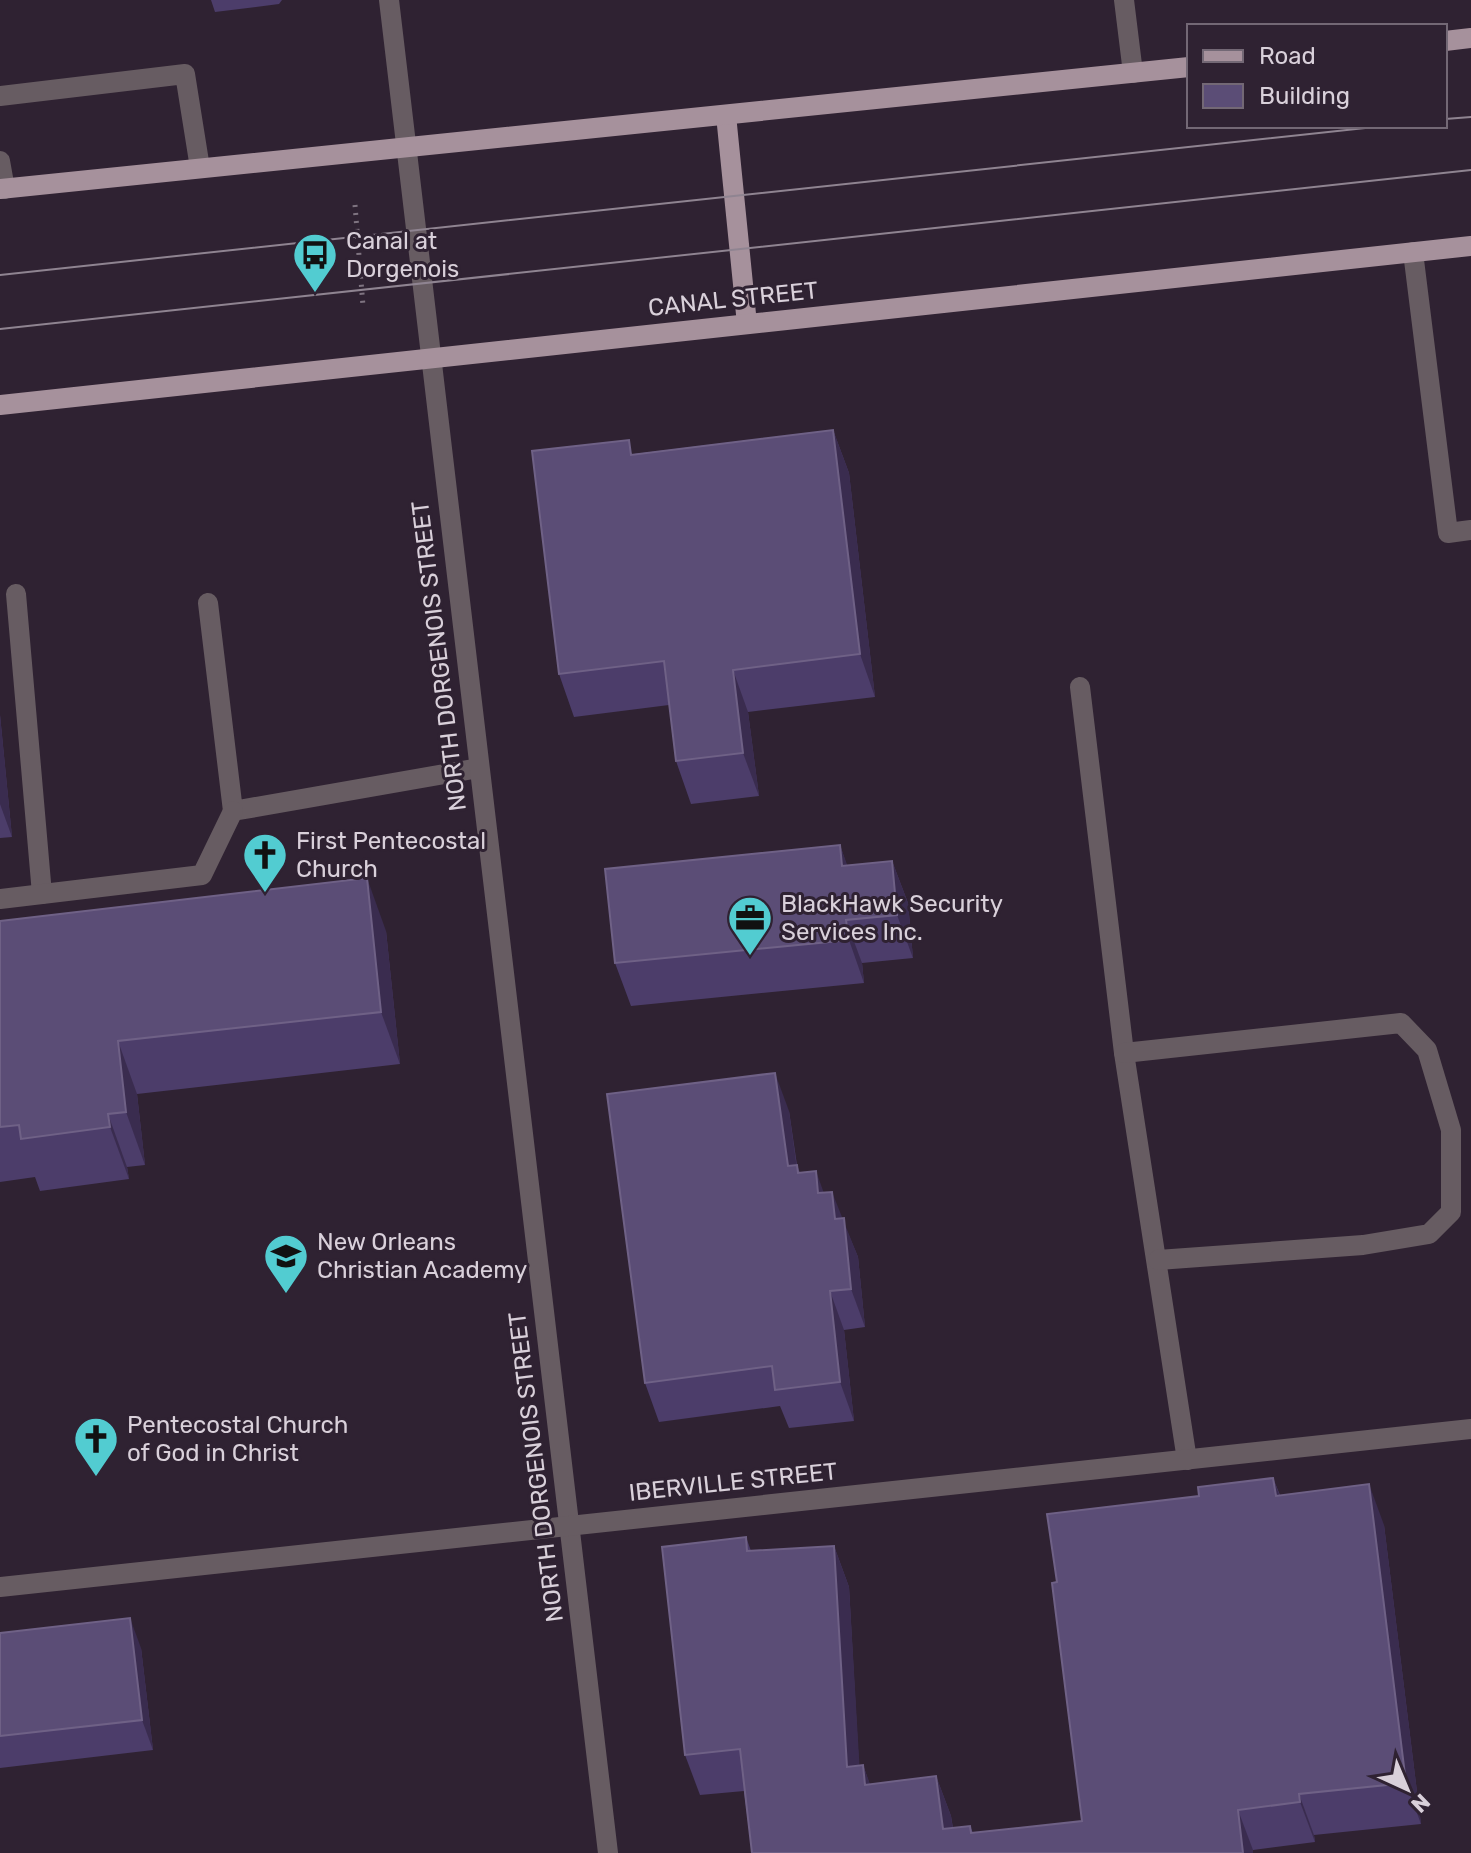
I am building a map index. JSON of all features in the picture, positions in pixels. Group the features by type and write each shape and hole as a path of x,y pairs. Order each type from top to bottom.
{"main road":[{"path":"1447,41 1471,38"},
{"path":"3,189 1187,67"},
{"path":"726,115 747,324"},
{"name":"CANAL STREET","path":"0,405 1471,246"}],"street":[{"name":"NORTH DORGENOIS STREET","path":"389,0 608,1853"},
{"path":"1124,0 1133,73"},
{"path":"0,96 185,74 200,168"},
{"path":"0,161 3,189"},
{"path":"1413,252 1448,533 1471,530"},
{"path":"16,594 42,894"},
{"path":"0,899 202,875 233,811 208,603"},
{"path":"1080,687 1124,1053 1187,1460"},
{"path":"233,811 479,768"},
{"path":"1124,1053 1401,1023 1427,1050 1451,1130 1451,1212 1429,1234 1363,1245 1158,1260"},
{"name":"IBERVILLE STREET","path":"0,1587 1471,1429"}],"path":[{"path":"355,205 363,306"}],"building":[{"path":"833,430 860,654 733,670 743,753 676,761 664,661 559,674 532,451 629,440 631,455"},
{"path":"840,845 842,866 892,861 897,915 846,920 849,940 615,963 605,869"},
{"path":"367,878 381,1012 118,1041 126,1112 108,1114 110,1127 21,1139 19,1125 0,1127 0,921"},
{"path":"775,1073 788,1166 797,1165 798,1173 816,1171 818,1193 832,1192 835,1219 844,1218 851,1289 830,1291 840,1382 775,1390 772,1366 645,1383 607,1094"},
{"path":"1273,1478 1276,1496 1369,1484 1406,1783 1299,1794 1300,1802 1238,1810 1243,1853 752,1853 740,1749 685,1755 662,1547 746,1537 747,1551 834,1546 847,1767 863,1765 865,1785 936,1776 943,1829 970,1826 971,1833 1082,1821 1052,1583 1057,1582 1047,1514 1199,1496 1198,1487"},
{"path":"130,1618 142,1720 0,1736 0,1633"}],"tram line":[{"path":"1447,119 1471,117"},
{"path":"0,275 1365,128"},
{"path":"0,329 1471,170"}],"place":[{"name":"Canal at Dorgenois","path":"315,294"},
{"name":"First Pentecostal Church","path":"265,894"},
{"name":"BlackHawk Security Services Inc.","path":"750,957"},
{"name":"New Orleans Christian Academy","path":"286,1295"},
{"name":"Pentecostal Church of God in Christ","path":"96,1478"}]}
